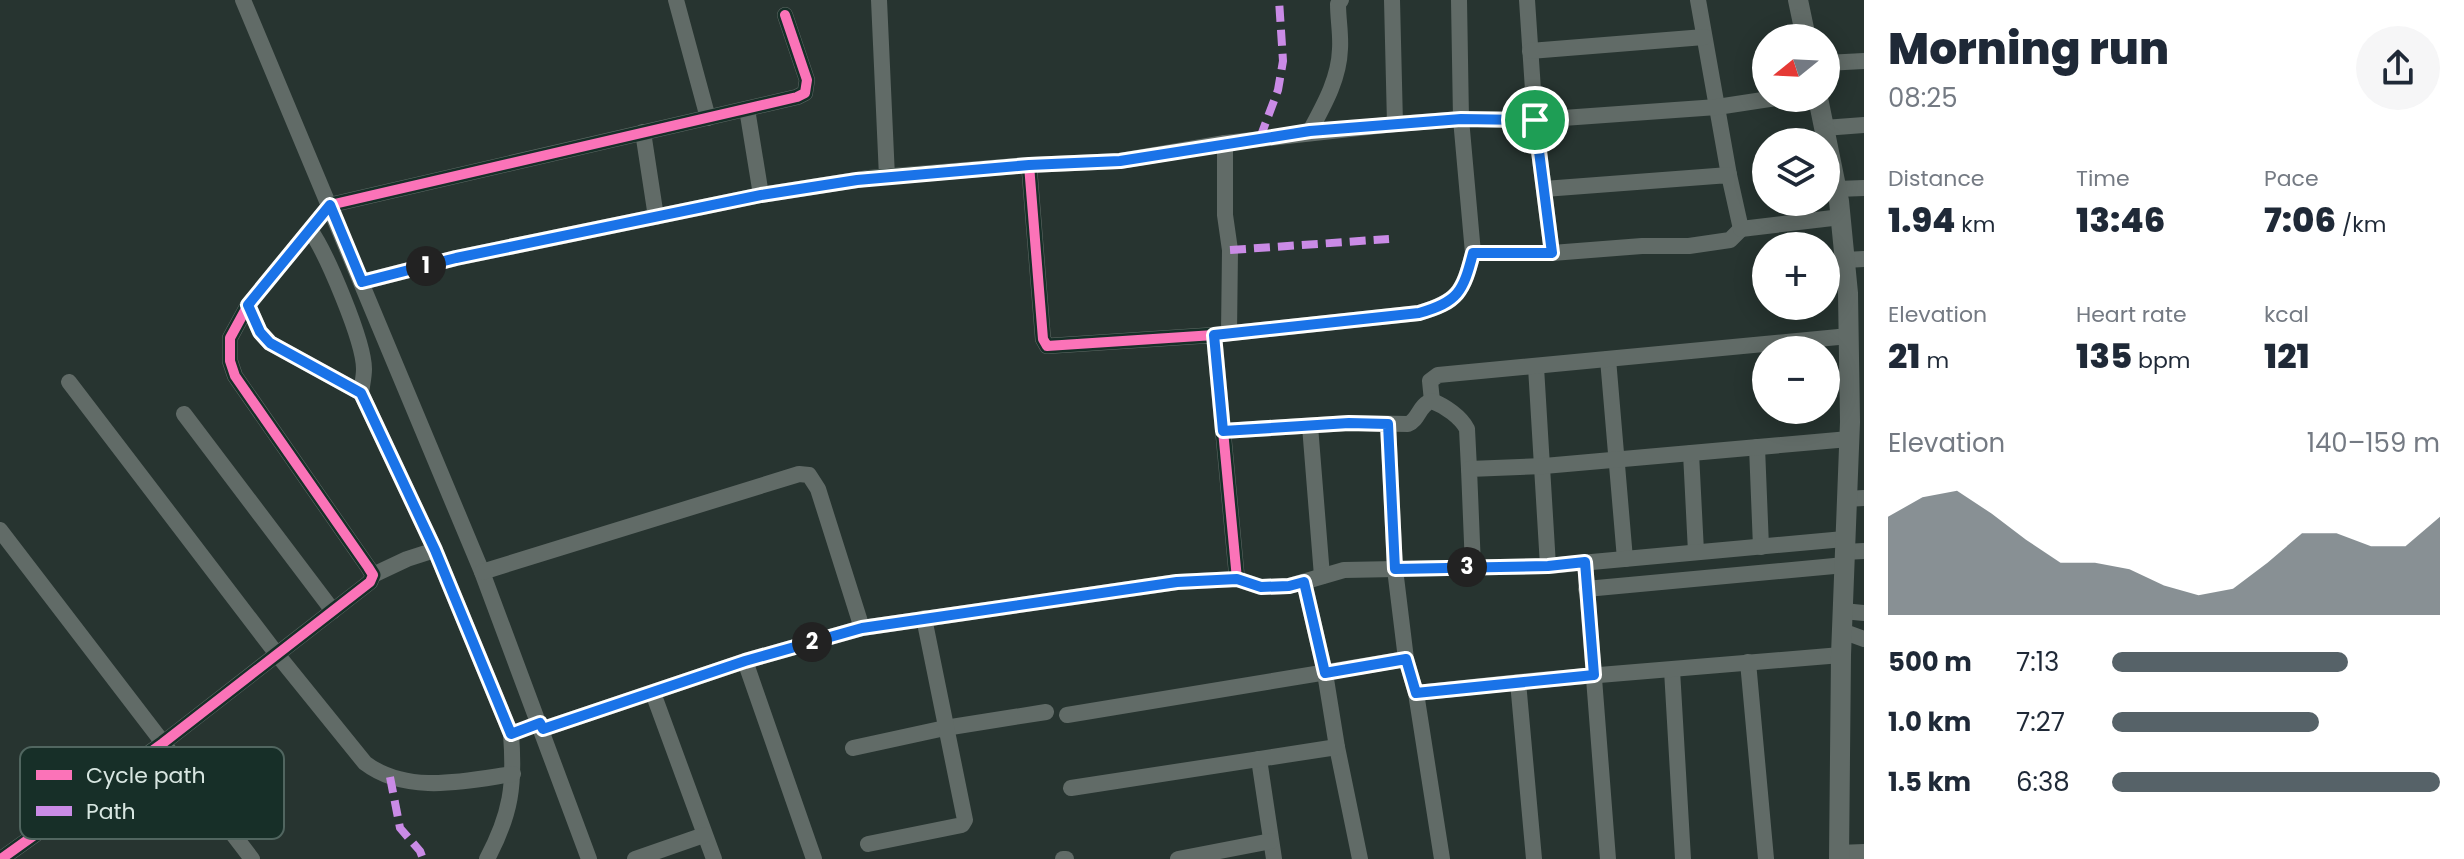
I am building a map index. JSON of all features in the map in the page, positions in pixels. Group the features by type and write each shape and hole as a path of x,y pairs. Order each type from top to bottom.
{"street":[{"path":"243,0 482,572 589,859"},
{"path":"676,0 708,118"},
{"path":"879,0 887,177"},
{"path":"1310,131 1328,97 1337,70 1340,49 1338,4 1341,0"},
{"path":"1392,0 1395,124"},
{"path":"1029,165 1043,339 1047,346 1221,334 1419,313 1441,306 1457,297 1466,282 1473,253 1461,119 1459,0"},
{"path":"1527,0 1535,120 1552,253"},
{"path":"1698,0 1741,229"},
{"path":"1798,0 1803,24"},
{"path":"373,575 235,376 230,361 230,338 248,305 330,205 805,93 807,80 785,15"},
{"path":"1530,51 1704,37"},
{"path":"1840,62 1864,61"},
{"path":"362,282 456,258 761,195 863,179 1120,161 1310,131 1461,119 1535,120 1752,102"},
{"path":"747,109 761,195"},
{"path":"1821,112 1824,128 1864,125"},
{"path":"643,132 656,217"},
{"path":"1225,143 1225,215 1230,250 1221,334 1223,431 1237,579"},
{"path":"1544,189 1729,175"},
{"path":"1840,189 1864,188"},
{"path":"1840,210 1855,259 1857,387 1855,498 1842,621 1839,856 1864,852"},
{"path":"1473,253 1552,253 1689,246 1730,240 1741,229 1841,217"},
{"path":"310,230 328,262 362,352 364,370 361,393 435,550 511,734 513,774 504,827 487,859"},
{"path":"248,305 260,332 270,343 361,393"},
{"path":"1432,401 1430,381 1438,375 1536,367 1854,329"},
{"path":"1608,359 1625,559"},
{"path":"1536,367 1548,566"},
{"path":"69,382 276,653 365,763 390,777 431,784 513,774"},
{"path":"1223,431 1411,424 1425,404 1432,401 1443,406 1464,423 1473,567"},
{"path":"184,414 333,611"},
{"path":"1388,424 1395,569 1406,659 1416,693 1442,859"},
{"path":"1310,426 1322,576"},
{"path":"1469,469 1544,466 1757,447 1854,445"},
{"path":"1757,447 1761,547"},
{"path":"1691,453 1696,552"},
{"path":"482,572 799,474 809,475 818,489 862,628"},
{"path":"0,530 166,747"},
{"path":"511,734 862,628 1177,582 1237,579 1261,587 1289,586 1344,570 1548,566 1761,547 1849,552"},
{"path":"157,747 364,588 373,575 435,550"},
{"path":"1586,589 1849,552"},
{"path":"1585,562 1608,859"},
{"path":"1304,582 1325,673 1360,859"},
{"path":"1842,621 1864,613"},
{"path":"868,844 964,823 924,618"},
{"path":"1842,621 1864,639"},
{"path":"1416,693 1841,655"},
{"path":"1067,715 1406,659"},
{"path":"745,661 814,859"},
{"path":"1748,662 1766,859"},
{"path":"1672,670 1683,859"},
{"path":"1518,682 1534,859"},
{"path":"653,693 714,859"},
{"path":"853,748 945,728 1046,712"},
{"path":"1071,788 1337,747"},
{"path":"1259,759 1274,859"},
{"path":"635,859 704,835"},
{"path":"1,859 29,839"},
{"path":"237,839 252,859"},
{"path":"1184,858 1271,841"}],"marked path":[{"path":"1260,138 1278,90 1283,61 1279,0"},
{"path":"1230,250 1389,239"},
{"path":"390,777 400,828 423,859"}],"cycle path":[{"path":"157,747 370,582 373,575 235,376 230,361 230,338 248,305 330,205 797,97 805,93 807,80 785,15"},
{"path":"362,282 456,258 761,195 869,178 1029,165 1043,339 1047,346 1214,335 1237,579 1177,582 862,628 745,661 543,729"},
{"path":"1,859 29,839"}],"route":[{"path":"1461,119 1535,120 1552,253 1473,253 1466,282 1457,297 1419,313 1214,335 1223,431 1349,423 1388,424 1395,569 1548,566 1585,562 1594,675 1416,693 1406,659 1325,673 1304,582 1261,587 1237,579 1177,582 862,628 745,661 543,729 540,723 511,734 435,550 361,393 270,343 260,332 248,305 330,205 362,282 456,258 761,195 857,180 1029,165 1120,161 1310,131 1461,119"}]}
